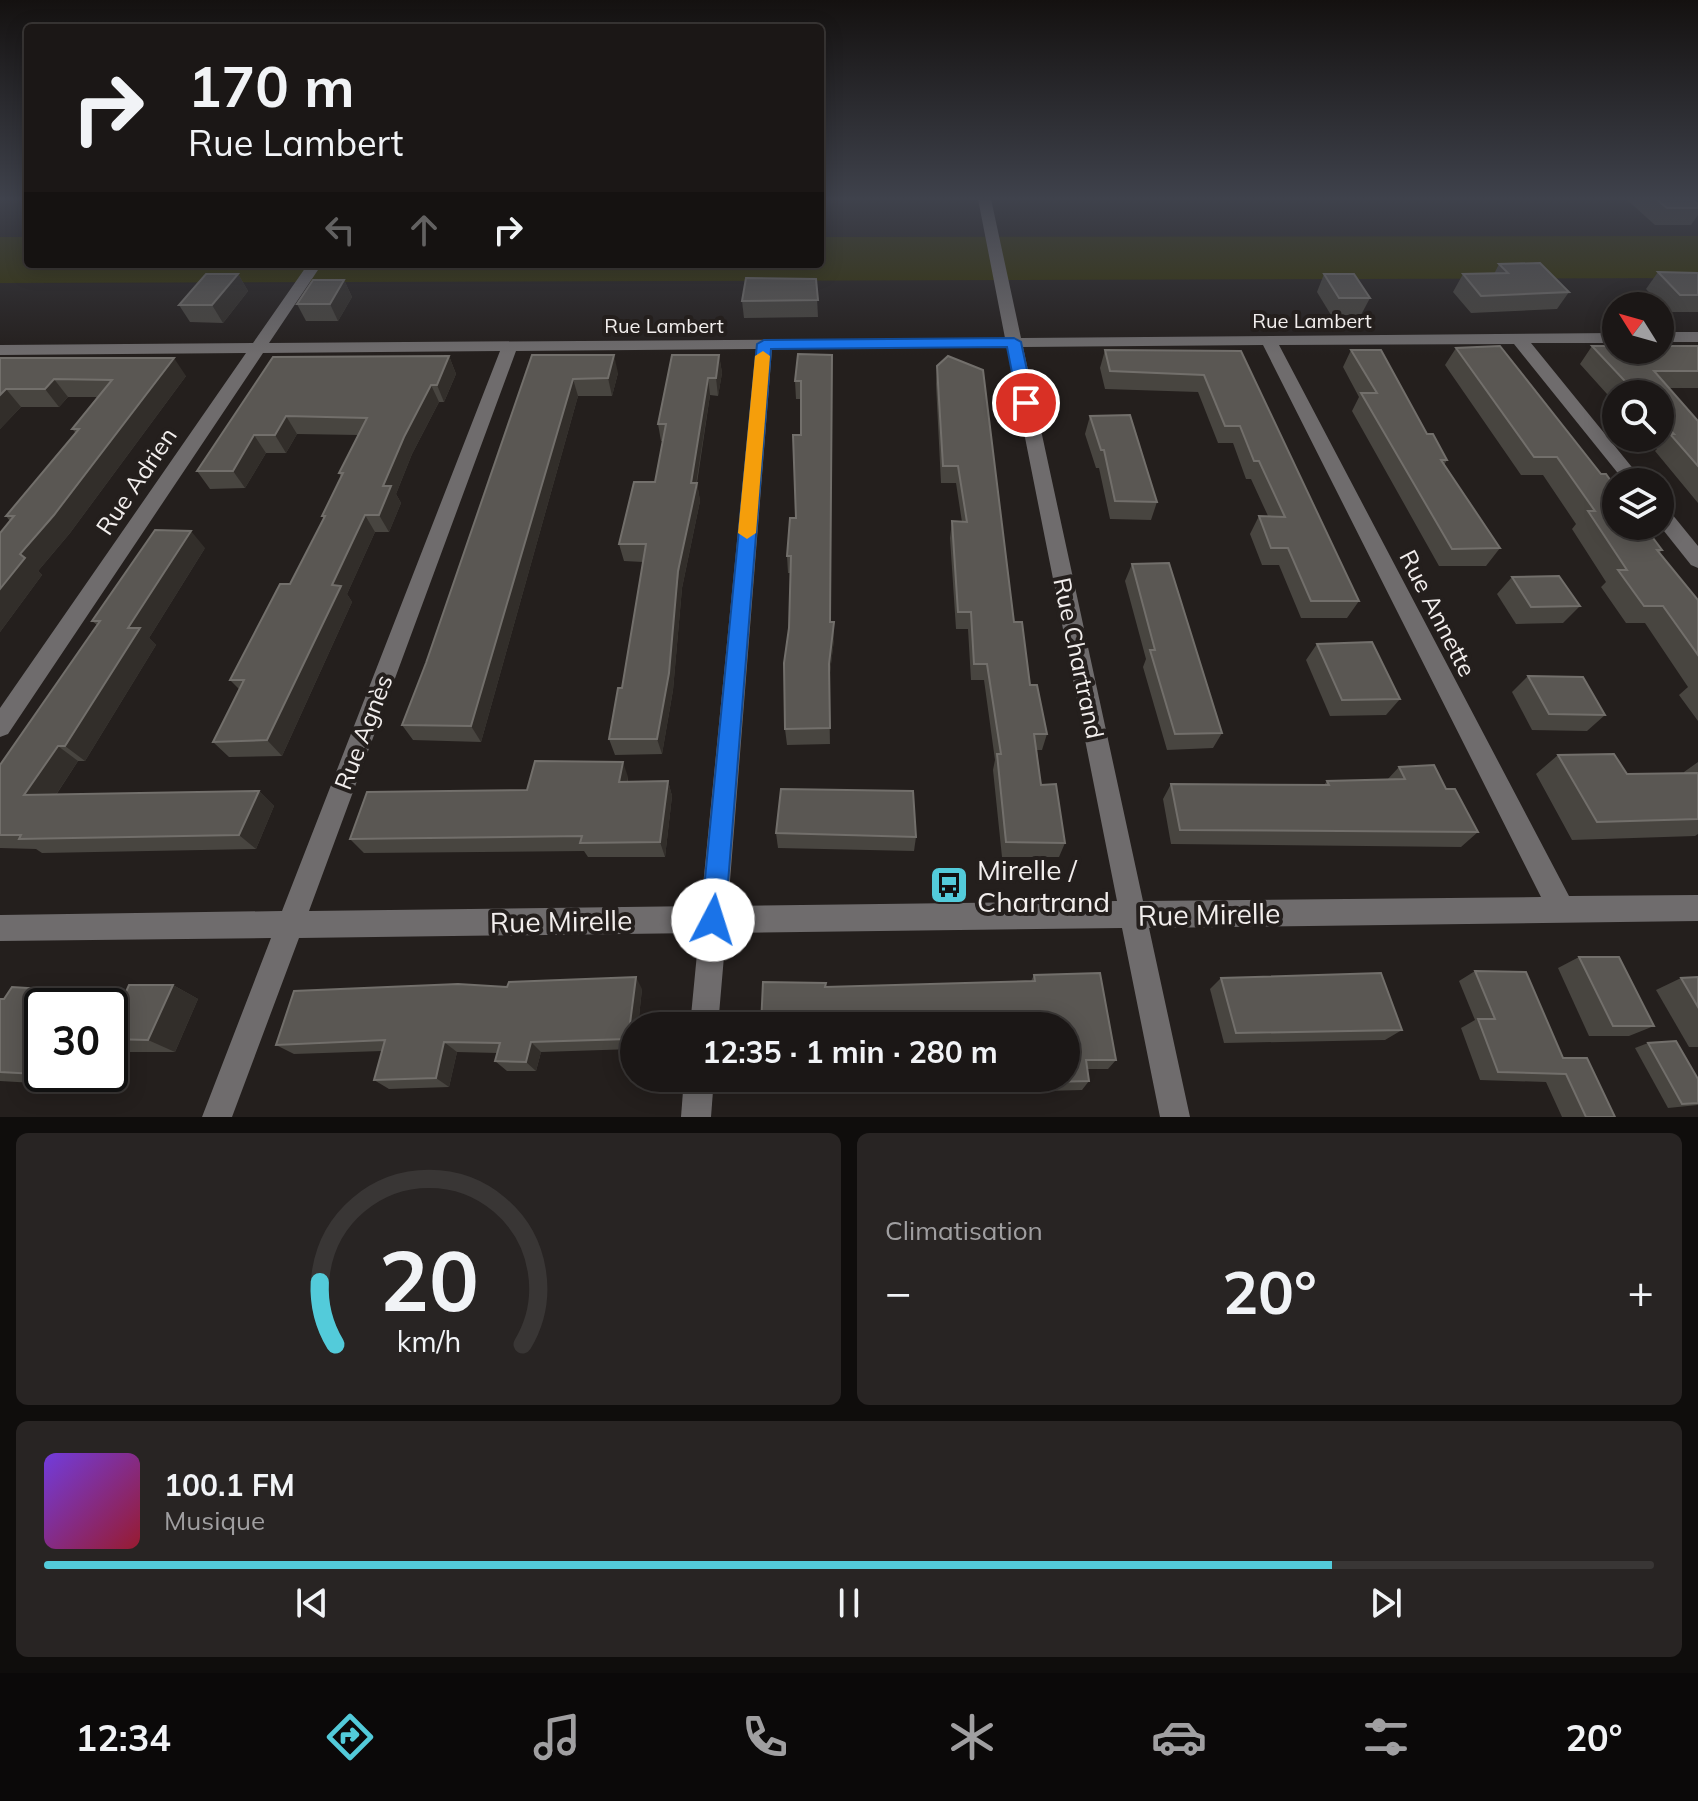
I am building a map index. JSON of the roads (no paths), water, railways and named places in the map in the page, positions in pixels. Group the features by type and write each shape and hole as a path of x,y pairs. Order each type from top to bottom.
{"street":[{"name":"Rue Chartrand","path":"995,251 1175,1117"},
{"name":"Rue Adrien","path":"0,727 312,268"},
{"path":"1674,337 1698,337"},
{"path":"1518,338 1624,468"},
{"name":"Rue Lambert","path":"0,350 1602,338"},
{"name":"Rue Annette","path":"1268,340 1562,910"},
{"path":"705,1012 764,344"},
{"name":"Rue Agnès","path":"217,1117 510,346"},
{"path":"1674,530 1698,560"},
{"name":"Rue Mirelle","path":"0,928 1698,908"},
{"path":"696,1117 698,1092"}],"place":[{"name":"Mirelle / Chartrand","path":"949,885"}]}
